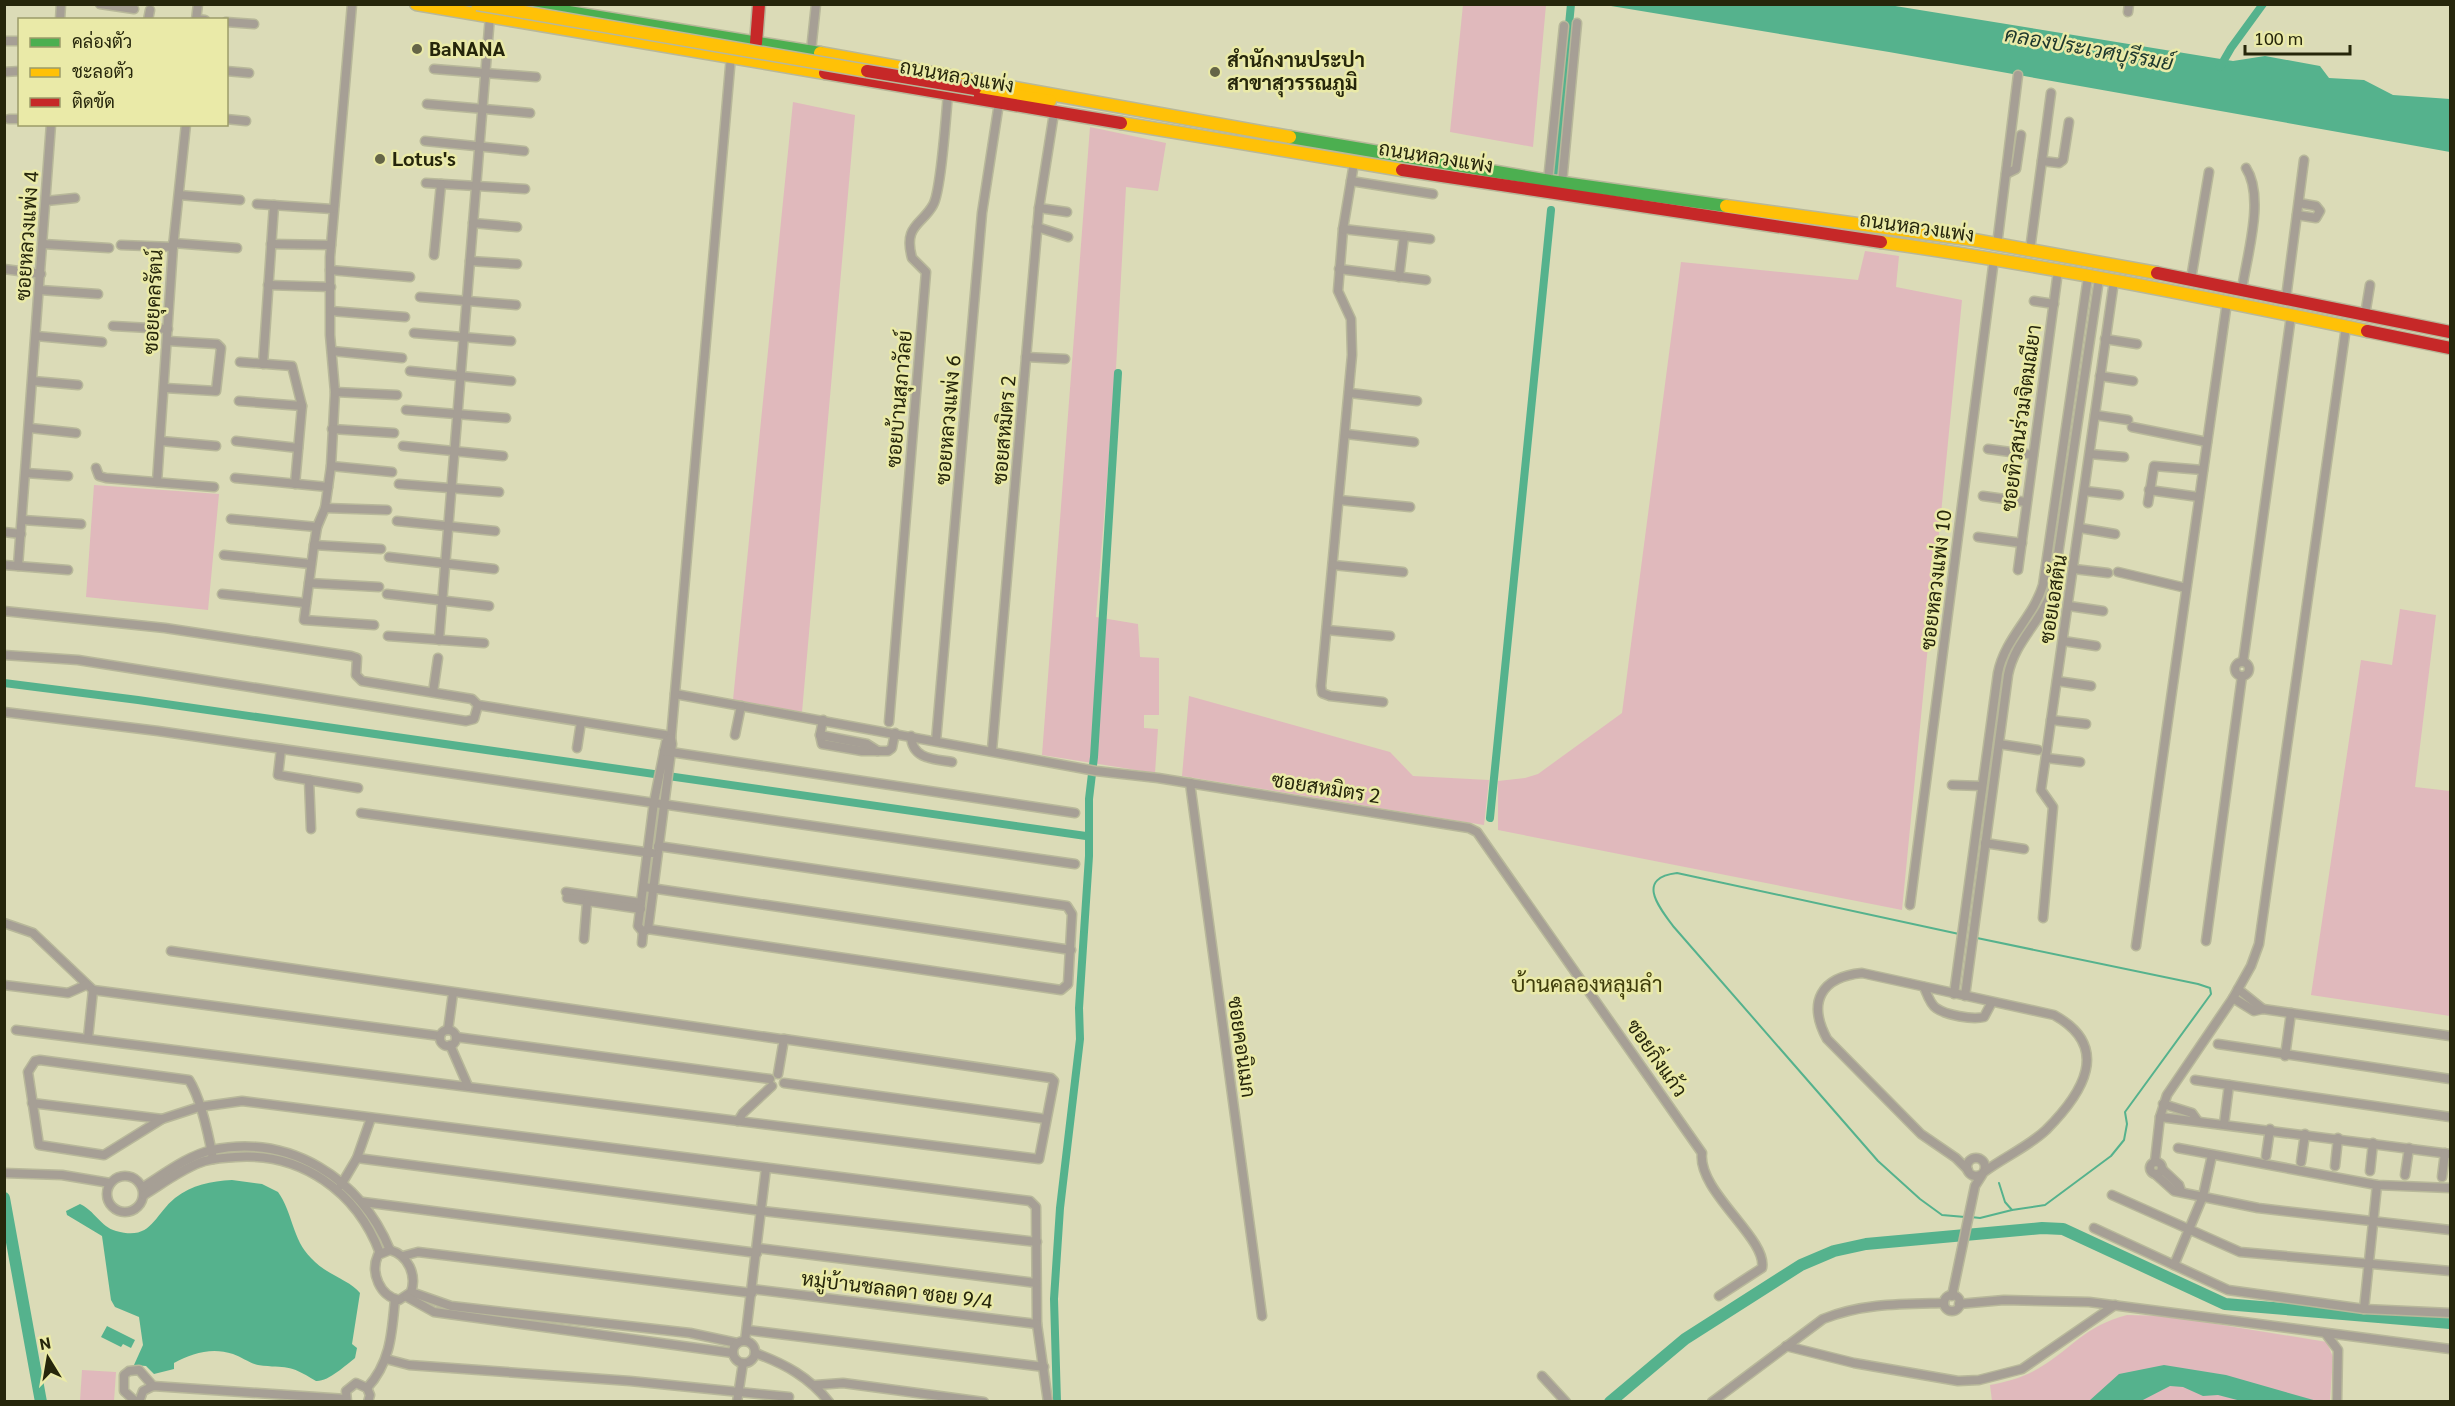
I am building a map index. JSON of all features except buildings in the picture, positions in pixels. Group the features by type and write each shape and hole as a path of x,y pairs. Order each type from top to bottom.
{"main road":[{"name":"ถนนหลวงแพ่ง","path":"416,4 754,59 999,103 1569,198 1972,255 2189,294 2451,348"},
{"path":"451,4 609,29 656,43"},
{"path":"477,4 1131,115 1223,126"},
{"name":"ถนนหลวงแพ่ง","path":"520,4 811,51 1142,109 1223,126 1548,181 1974,240 2191,279 2451,332"},
{"path":"754,59 759,4"},
{"path":"1972,255 1974,240"},
{"path":"2189,294 2191,279"}],"street":[{"path":"100,4 134,9"},
{"path":"352,4 332,209 330,287 335,392 331,466 325,508 317,527 304,620 374,625"},
{"path":"811,51 816,4"},
{"path":"148,18 150,9"},
{"path":"439,640 490,16"},
{"path":"228,22 254,24"},
{"path":"1562,183 1577,23"},
{"path":"1548,181 1564,26"},
{"path":"642,943 667,756 666,742 671,737 731,56"},
{"path":"434,69 536,77"},
{"path":"228,71 249,72"},
{"path":"1997,245 2018,75"},
{"path":"2030,250 2051,93"},
{"name":"ซอยบ้านสุภาวัลย์","path":"889,722 926,272 912,258 912,236 913,227 934,205 948,94"},
{"name":"ซอยหลวงแพ่ง 6","path":"936,741 982,213 999,103"},
{"path":"427,104 530,113"},
{"name":"ซอยสหมิตร 2","path":"992,750 1037,227 1054,112"},
{"path":"9,119 18,119"},
{"path":"228,119 246,121"},
{"path":"2042,161 2059,163 2063,160 2068,122"},
{"name":"ซอยหลวงแพ่ง 4","path":"18,566 51,126"},
{"name":"ซอยยุคลรัตน์","path":"157,482 173,245 186,126"},
{"path":"2006,174 2016,169 2021,135"},
{"path":"425,141 524,152"},
{"path":"2286,298 2304,160"},
{"path":"1354,163 1343,229 1338,294 1352,324 1350,393 1323,693 1330,696 1383,702"},
{"path":"2242,289 2256,195 2253,178 2246,168"},
{"path":"2191,279 2209,172"},
{"path":"1351,181 1433,194"},
{"path":"426,183 525,189"},
{"path":"434,255 441,184"},
{"path":"179,195 240,200"},
{"path":"46,201 75,198"},
{"path":"2297,215 2316,218 2320,212 2316,206 2299,203"},
{"path":"257,204 332,209"},
{"path":"263,364 274,205"},
{"path":"1039,208 1067,212"},
{"path":"473,223 516,227"},
{"path":"1037,227 1068,237"},
{"path":"1343,229 1430,239"},
{"path":"1399,277 1404,236"},
{"path":"43,244 109,248"},
{"path":"271,244 331,245"},
{"path":"121,245 237,248"},
{"name":"ซอยหลวงแพ่ง 10","path":"1910,905 1994,259"},
{"path":"470,261 517,264"},
{"path":"4,269 41,274"},
{"path":"330,270 410,277"},
{"path":"1340,270 1426,280"},
{"name":"ซอยทิวสนร่วมจิตมณียา","path":"2018,570 2058,271"},
{"path":"1954,993 2001,657 2014,633 2033,610 2043,585 2080,329 2093,278"},
{"path":"1965,996 2011,660 2022,640 2042,616 2053,588 2091,330 2093,278"},
{"name":"ซอยเอสตัน","path":"2043,918 2053,807 2041,790 2114,281"},
{"path":"268,285 330,287"},
{"path":"2365,315 2370,285"},
{"path":"40,290 98,294"},
{"path":"420,297 516,305"},
{"path":"2034,301 2054,304"},
{"path":"2136,946 2227,302"},
{"path":"331,311 405,317"},
{"path":"2206,941 2242,676 2235,668 2243,662 2292,315"},
{"path":"113,326 168,329"},
{"path":"2346,327 2259,944 2233,998 2171,1086 2160,1117 2155,1161 2149,1168 2179,1185 2181,1191 2258,1208 2373,1223 2451,1230"},
{"path":"2080,329 2091,330"},
{"path":"414,333 511,341"},
{"path":"36,336 102,342"},
{"path":"2106,339 2137,344"},
{"path":"165,388 216,391 221,348 217,344 168,341"},
{"path":"332,351 402,358"},
{"path":"1026,357 1065,359"},
{"path":"240,362 292,366 303,406 295,484"},
{"path":"410,371 511,381"},
{"path":"2100,376 2133,381"},
{"path":"33,381 78,385"},
{"path":"335,392 398,395"},
{"path":"1350,393 1417,401"},
{"path":"239,401 303,406"},
{"path":"406,410 506,418"},
{"path":"2095,415 2207,442"},
{"path":"30,428 76,433"},
{"path":"332,429 394,433"},
{"path":"1346,434 1414,442"},
{"path":"161,441 216,446"},
{"path":"236,441 298,448"},
{"path":"404,446 503,456"},
{"path":"1988,449 2033,455"},
{"path":"2090,454 2124,457"},
{"path":"331,466 392,472"},
{"path":"2148,503 2154,466 2203,470"},
{"path":"96,468 102,477 214,487"},
{"path":"26,472 68,477"},
{"path":"235,478 328,487"},
{"path":"399,484 499,492"},
{"path":"2149,490 2199,497"},
{"path":"2085,491 2119,495"},
{"path":"1983,496 2026,502"},
{"path":"1340,500 1410,507"},
{"path":"325,508 387,510"},
{"path":"231,519 317,527"},
{"path":"23,520 81,524"},
{"path":"397,521 495,531"},
{"path":"2080,528 2115,534"},
{"path":"4,532 21,534"},
{"path":"1978,537 2022,543"},
{"path":"314,545 381,549"},
{"path":"224,555 311,564"},
{"path":"389,557 494,569"},
{"path":"4,565 68,570"},
{"path":"1333,565 1403,572"},
{"path":"2074,569 2108,573"},
{"path":"2118,572 2187,588"},
{"path":"309,583 379,587"},
{"path":"222,594 306,603"},
{"path":"387,594 489,606"},
{"path":"2068,606 2103,611"},
{"path":"4,611 208,633 351,656 357,658 356,675 358,679 472,699 478,705 671,737"},
{"path":"1327,630 1390,636"},
{"path":"388,636 484,643"},
{"path":"2063,641 2096,646"},
{"path":"4,655 71,658 466,721 474,719 478,705"},
{"path":"433,692 438,658"},
{"path":"2057,681 2091,686"},
{"name":"ซอยสหมิตร 2","path":"675,694 992,750 1096,771 1190,783 1469,828 1477,832"},
{"path":"735,735 741,705"},
{"path":"4,712 94,722 1075,864"},
{"path":"822,720 820,735 867,744 878,752 891,750 895,733"},
{"path":"2051,720 2086,724"},
{"path":"577,748 581,722"},
{"path":"910,736 913,750 919,755 952,762"},
{"path":"1999,744 2038,750"},
{"path":"281,749 277,774 358,788"},
{"path":"667,756 1075,813"},
{"path":"2046,758 2080,762"},
{"path":"309,780 311,829"},
{"name":"ซอยคอนิเมก","path":"1190,783 1262,1316"},
{"path":"1952,784 1982,786"},
{"path":"361,813 1067,906 1072,914 1068,984 1060,990 645,930 639,928 641,906 648,888"},
{"name":"ซอยกิ่งแก้ว","path":"1477,832 1684,1126 1702,1153 1704,1173 1753,1243 1761,1259 1762,1268 1719,1296"},
{"path":"1985,843 2024,849"},
{"path":"648,888 1071,950"},
{"path":"567,895 641,906 587,902 567,895"},
{"path":"584,939 587,902"},
{"path":"4,923 33,933 90,987 88,1038"},
{"path":"16,1029 1039,1159 1054,1081 1051,1078 171,951"},
{"path":"1862,973 1954,993 2054,1015 2071,1024 2086,1047 2084,1079 2076,1094 2045,1130 1983,1173 1974,1176 1946,1150 1921,1134 1827,1039 1820,1026 1817,1011 1822,990 1836,978 1850,974 1862,973"},
{"path":"4,986 68,993 90,987 440,1036 448,1030 453,993"},
{"path":"1924,987 1931,1003 1938,1009 1973,1018 1984,1017 1992,1002"},
{"path":"2238,989 2263,1009"},
{"path":"2233,998 2254,1011 2263,1009 2451,1036"},
{"path":"2285,1056 2291,1013"},
{"path":"448,1030 456,1037 771,1083 779,1088 784,1083"},
{"path":"440,1036 442,1043 450,1045"},
{"path":"450,1045 456,1037"},
{"path":"738,1121 778,1074 784,1040"},
{"path":"2218,1044 2285,1056 2451,1079"},
{"path":"450,1045 468,1086"},
{"path":"213,1155 199,1107 189,1080 40,1060 34,1061 28,1072 39,1145 98,1156 110,1154 162,1119 199,1107 242,1101 1030,1201 1036,1206 1037,1324 1048,1401"},
{"path":"778,1074 784,1078 784,1083"},
{"path":"2195,1080 2451,1117"},
{"path":"784,1083 1046,1119"},
{"path":"2224,1124 2229,1085"},
{"path":"32,1103 162,1119"},
{"path":"2163,1104 2192,1113 2197,1120"},
{"path":"2160,1117 2448,1153 2442,1177"},
{"path":"340,1186 357,1158 371,1118"},
{"path":"2266,1156 2270,1129"},
{"path":"2301,1162 2305,1134"},
{"path":"2335,1166 2338,1138"},
{"path":"2370,1171 2373,1143"},
{"path":"143,1191 178,1165 213,1155 263,1148 280,1150 323,1167 361,1215 380,1253"},
{"path":"2178,1148 2377,1185 2451,1188"},
{"path":"2405,1175 2409,1148"},
{"path":"1946,1150 1977,1158 2007,1157"},
{"path":"2174,1265 2203,1196 2212,1155"},
{"path":"357,1158 762,1211 1037,1242"},
{"path":"1971,1203 1969,1162 1977,1158"},
{"path":"1944,1303 1952,1296 1961,1262 1971,1203 1985,1165 1977,1158"},
{"path":"733,1353 747,1330 766,1168"},
{"path":"4,1173 62,1175 110,1183 121,1176 128,1176 139,1181 143,1191 139,1206 122,1212 108,1201 110,1183"},
{"path":"2364,1309 2377,1185"},
{"path":"340,1186 363,1203 390,1250 403,1256 413,1275 409,1295"},
{"path":"2112,1195 2240,1252 2368,1266 2451,1271"},
{"path":"363,1203 1036,1283"},
{"path":"2094,1228 2228,1290 2364,1309 2451,1313"},
{"path":"390,1250 380,1253 376,1260 378,1280 383,1291 394,1299"},
{"name":"หมู่บ้านชลลดา ซอย 9/4","path":"403,1256 418,1252 1037,1324"},
{"path":"394,1299 409,1295 451,1306 690,1333 753,1345 755,1353 751,1361 743,1363 736,1360 733,1353"},
{"path":"409,1295 434,1312 733,1353"},
{"path":"1952,1296 1958,1299 1959,1304"},
{"path":"367,1388 386,1359 391,1342 394,1299"},
{"path":"1959,1304 2004,1300 2115,1305 2326,1335 2451,1349"},
{"path":"1944,1303 1951,1311 1959,1304"},
{"path":"1712,1401 1823,1319 1844,1310 1872,1304 1944,1303"},
{"path":"1786,1346 1854,1363 1958,1381 1979,1380 2022,1369 2115,1305"},
{"path":"562,1328 563,1318"},
{"path":"747,1330 1044,1367"},
{"path":"2326,1335 2338,1350 2337,1401"},
{"path":"2338,1350 2350,1338"},
{"path":"755,1353 793,1369 816,1386 829,1401"},
{"path":"386,1359 409,1365 630,1381 737,1397 789,1397"},
{"path":"737,1397 743,1363"},
{"path":"153,1386 139,1370 129,1371 124,1375 124,1391 137,1401 143,1391 153,1386 346,1400 346,1391 351,1384 360,1383 367,1388 370,1395 368,1401"},
{"path":"1542,1376 1566,1401"},
{"path":"816,1386 843,1383 984,1401"}],"shaded area":[{"path":"1463,5 1546,5 1533,147 1450,132"},
{"path":"793,102 855,115 802,712 733,700"},
{"path":"1090,127 1166,143 1158,191 1126,187 1116,368 1096,617 1138,624 1140,657 1159,658 1159,715 1144,715 1144,728 1158,729 1155,773 1042,755"},
{"path":"1865,251 1899,256 1896,287 1962,300 1902,910 1498,830 1498,781 1538,774 1622,713 1681,262 1858,280"},
{"path":"94,485 219,494 208,610 86,597"},
{"path":"2400,609 2436,615 2415,787 2450,791 2450,1016 2311,995 2361,660 2392,665"},
{"path":"1189,696 1390,752 1413,776 1489,780 1484,825 1182,776"},
{"path":"2127,1315 2167,1316 2327,1342 2333,1357 2330,1401 1992,1401 1990,1385 2015,1379 2034,1371 2089,1331"},
{"path":"82,1370 116,1372 114,1401 80,1401"}],"water":[{"name":"คลองประเวศบุรีรมย์","path":"1605,5 1889,5 2233,61 2265,56 2320,66 2329,78 2364,80 2393,95 2450,99 2450,152 1889,52"},
{"path":"232,1180 262,1184 278,1192 305,1251 317,1264 356,1288 360,1293 352,1344 357,1348 355,1358 326,1379 316,1381 293,1369 258,1365 233,1354 217,1351 188,1356 174,1363 174,1369 154,1374 146,1366 134,1365 143,1345 139,1317 115,1307 111,1300 102,1236 67,1215 66,1211 80,1204 111,1229 137,1233 151,1225 175,1198 188,1190 202,1184"},
{"path":"107,1326 135,1340 131,1348 123,1344 121,1347 101,1337"},
{"path":"2164,1365 2226,1375 2317,1401 2241,1401 2218,1395 2203,1396 2183,1387 2170,1386 2141,1401 2089,1401 2119,1374"}],"waterway":[{"path":"1555,171 1571,4"},
{"path":"2220,67 2263,4"},
{"path":"1490,818 1551,210"},
{"path":"1057,1402 1054,1299 1060,1208 1080,1039 1079,1008 1089,856 1089,799 1094,757 1118,373"},
{"path":"4,683 138,700 1086,836"},
{"path":"1959,934 1677,873 1664,876 1657,881 1654,887 1657,902 1673,926 1878,1161 1920,1199 1942,1215 1965,1217"},
{"path":"1977,938 2198,984 2210,988 2211,994 2125,1112 2127,1124 2124,1140 2111,1156 2045,1205 2012,1210 2005,1202 1999,1183"},
{"path":"4,1198 41,1402"},
{"path":"1971,1217 1980,1218 2012,1210"},
{"path":"1610,1402 1685,1339 1801,1265 1834,1251 1866,1244 2042,1228 2063,1229 2225,1304 2450,1323"}],"traffic: fast":[{"path":"520,4 820,53"},
{"path":"1290,137 1550,181 1726,206"}],"traffic: slow":[{"path":"416,4 825,73"},
{"path":"477,4 867,71"},
{"path":"820,53 1290,137"},
{"path":"975,89 1050,101"},
{"path":"1121,123 1402,170"},
{"path":"1726,206 1974,240 2157,273"},
{"path":"1881,242 2124,282 2367,331"}],"traffic: jam":[{"path":"756,43 759,4"},
{"path":"867,71 975,89"},
{"path":"825,73 1121,123"},
{"path":"1402,170 1881,242"},
{"path":"2157,273 2450,332"},
{"path":"2367,331 2450,348"}],"place":[{"name":"BaNANA","path":"417,49"},
{"name":"สำนักงานประปา สาขาสุวรรณภูมิ","path":"1215,72"},
{"name":"Lotus's","path":"380,159"}],"district":[{"name":"บ้านคลองหลุมลำ","path":"1587,984"}]}
